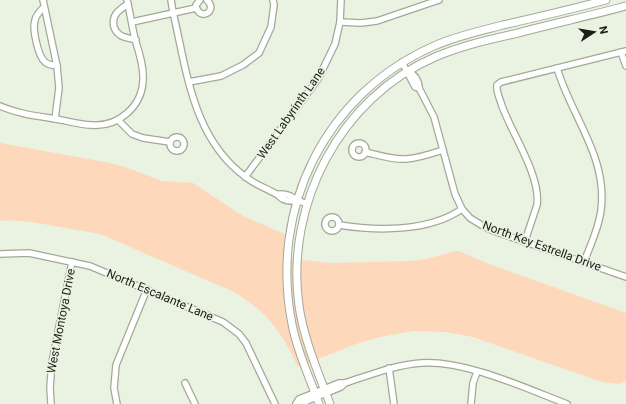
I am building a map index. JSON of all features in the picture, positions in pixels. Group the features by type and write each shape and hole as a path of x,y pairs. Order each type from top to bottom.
{"street":[{"path":"43,0 57,66 59,88 55,119"},
{"path":"171,0 194,102 213,144 227,162 258,186 278,194 282,199 307,204"},
{"path":"196,8 197,3 200,0"},
{"path":"196,8 200,13 205,14 209,12 211,6 207,0"},
{"path":"189,82 221,76 243,65 259,53 271,27 274,5 273,0"},
{"name":"West Labyrinth Lane","path":"245,177 318,80 335,44 340,22 341,0"},
{"path":"340,22 361,23 376,21 432,1 439,0"},
{"path":"317,398 299,352 292,325 289,308 287,260 289,240 301,187 314,157 344,112 365,90 402,62 434,46 467,34 606,0"},
{"path":"0,106 10,111 23,114 92,125 106,124 118,120 131,110 137,102 141,93 143,80 142,68 128,2 114,16 113,22 116,32 120,35 136,40"},
{"path":"330,404 309,348 299,305 298,260 300,237 307,204 318,173 335,142 352,119 372,98 408,71 435,57 467,45 626,6"},
{"path":"44,7 35,20 33,28 37,44 44,61 48,65 57,66"},
{"path":"132,22 196,8"},
{"path":"525,241 537,205 537,185 506,116 497,90 497,85 501,82 624,52 626,66"},
{"path":"339,225 364,228 422,225 443,219 462,209 455,194 434,117 420,88 420,83 414,74 408,71 402,62"},
{"path":"558,68 562,85 594,152 599,168 602,189 601,212 584,262"},
{"path":"118,120 132,134 143,138 170,142"},
{"path":"365,152 404,159 443,150"},
{"name":"North Key Estrella Drive","path":"462,209 470,218 483,226 626,277"},
{"name":"North Escalante Lane","path":"0,254 29,253 90,266 218,319 240,334 252,353 275,404"},
{"name":"West Montoya Drive","path":"51,404 50,387 52,362 72,262"},
{"path":"117,404 114,388 116,365 147,289"},
{"path":"296,404 299,399 317,398 325,391 339,383 345,383 389,368 422,363 461,367 567,404"},
{"path":"389,368 394,404"},
{"path":"471,404 473,383 477,372"},
{"path":"185,383 195,404"}],"shaded area":[{"path":"0,143 110,163 162,181 193,183 243,216 287,235 286,258 330,263 411,261 459,251 489,264 626,313 626,380 619,384 602,382 473,337 446,332 413,331 380,337 356,344 298,367 286,343 265,315 234,292 100,234 32,222 9,220 0,221"}]}
